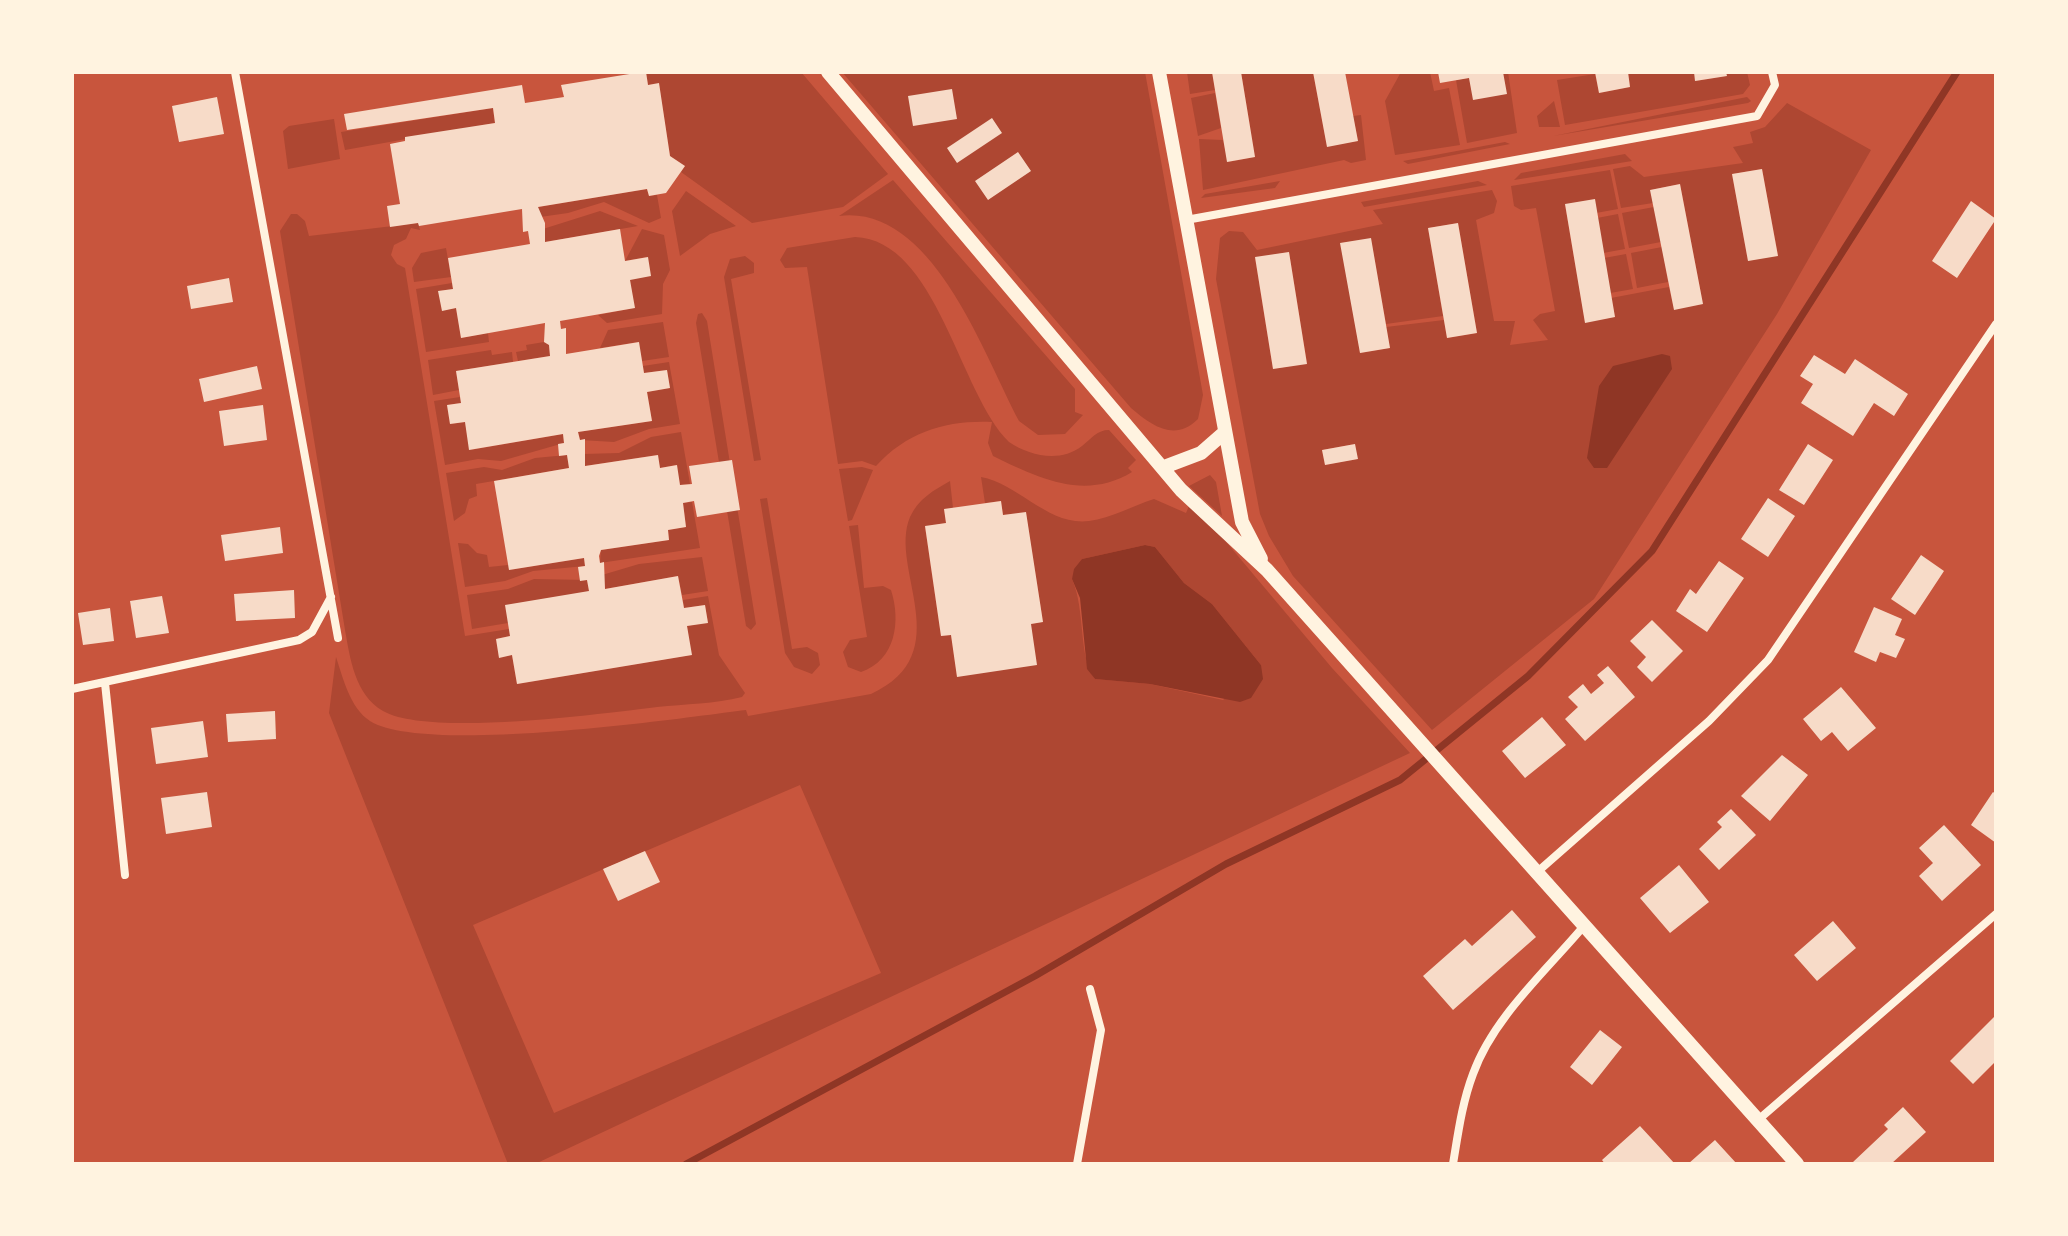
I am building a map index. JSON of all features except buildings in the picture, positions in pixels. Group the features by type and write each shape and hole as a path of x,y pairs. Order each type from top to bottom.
{"street":[{"path":"235,72 338,638"},
{"path":"828,72 1181,490 1267,570 1535,874 1797,1164"},
{"path":"1159,72 1242,522 1267,570"},
{"path":"1186,220 1757,116 1775,85 1772,72"},
{"path":"1535,874 1709,721 1768,660 1996,324"},
{"path":"1164,467 1201,453 1225,432"},
{"path":"72,689 299,640 312,632 331,597"},
{"path":"105,683 125,875"},
{"path":"1758,1120 1996,914"},
{"path":"1453,1164 1464,1103 1473,1072 1487,1046 1510,1012 1583,927"},
{"path":"1077,1164 1101,1030 1090,989"}],"shaded area":[{"path":"646,72 801,72 888,174 843,207 752,223 681,172 685,166 670,156 659,84 648,85"},
{"path":"842,72 1145,72 1203,395 1198,419 1181,430 1164,429 1131,408"},
{"path":"1187,72 1212,72 1215,90 1190,94"},
{"path":"1241,72 1313,72 1327,146 1358,141 1353,116 1361,115 1366,160 1351,163 1344,160 1203,190 1199,139 1223,140 1228,162 1255,157"},
{"path":"1401,72 1430,72 1434,91 1449,88 1460,145 1395,155 1385,101"},
{"path":"1503,72 1508,72 1517,133 1467,143 1456,80 1469,78 1474,100"},
{"path":"1628,72 1694,72 1696,81 1726,76 1726,72 1747,72 1750,85 1743,94 1565,125 1557,80 1595,74 1599,93 1630,87"},
{"path":"1215,93 1221,128 1198,136 1191,98"},
{"path":"1747,97 1751,101 1748,103 1553,136"},
{"path":"1554,101 1560,127 1539,127 1537,116"},
{"path":"1787,103 1871,150 1777,314 1594,599 1432,730 1293,576 1269,536 1260,514 1216,279 1220,238 1229,231 1243,232 1257,250 1383,224 1373,210 1492,190 1497,201 1494,213 1476,220 1494,321 1515,321 1510,345 1548,340 1533,320 1540,314 1555,311 1536,208 1521,210 1514,206 1511,186 1610,170 1618,209 1596,213 1565,205 1585,322 1615,317 1611,298 1669,287 1674,309 1703,304 1680,184 1651,190 1653,203 1621,208 1613,169 1630,166 1644,177 1743,163 1733,147 1753,143 1750,132 1765,127","holes":["1762,169 1778,255 1748,261 1732,174","1458,223 1477,333 1447,338 1444,320 1386,327 1390,348 1360,353 1341,243 1371,239 1386,324 1443,316 1428,228","1289,252 1307,363 1273,369 1255,258","1355,444 1357,459 1325,465 1322,450"]},
{"path":"493,108 495,123 345,150 341,132"},
{"path":"334,119 340,159 288,169 283,131 289,126"},
{"path":"1505,142 1510,144 1408,164 1403,161"},
{"path":"1625,154 1632,161 1514,180 1521,173"},
{"path":"893,180 1075,389 1075,412 1083,415 1065,434 1038,435 1019,421 971,323 927,258 901,233 872,219 839,216"},
{"path":"1280,181 1275,188 1201,198 1205,194"},
{"path":"1478,181 1487,185 1364,207 1361,202"},
{"path":"647,189 649,196 657,195 661,218 649,223 604,202 568,213 540,217 538,207"},
{"path":"686,191 736,226 710,234 680,256 672,211"},
{"path":"1654,207 1661,242 1629,248 1622,213"},
{"path":"600,211 638,226 545,242 543,229"},
{"path":"291,214 297,214 305,221 309,236 418,223 420,230 411,228 406,239 394,245 391,255 397,264 405,268 465,636 509,629 510,636 496,639 499,657 512,655 517,684 691,655 687,626 708,622 705,605 684,608 683,600 708,596 719,655 745,693 742,697 557,718 474,723 405,719 383,711 366,696 355,675 349,652 280,231"},
{"path":"1618,214 1625,249 1603,253 1597,218"},
{"path":"642,229 664,235 670,270 663,284 662,314 607,323 598,315 634,308 630,280 647,257 625,261"},
{"path":"855,237 883,245 907,263 927,290 991,419 1009,442 1036,454 1064,455 1098,433 1109,430 1136,460 1128,468 1132,472 1114,481 1079,485 1027,472 993,456 988,443 992,422 960,423 930,430 901,444 876,466 862,461 838,464 807,267 785,268 780,260 787,248"},
{"path":"1662,247 1668,282 1637,288 1631,253"},
{"path":"446,248 451,277 414,282 412,268 421,253"},
{"path":"1626,254 1633,289 1610,293 1604,258"},
{"path":"745,256 754,263 754,273 731,279 761,460 754,461 724,277 730,259"},
{"path":"452,283 453,289 439,291 442,310 456,308 461,338 488,333 489,342 426,352 416,289"},
{"path":"702,313 707,321 756,624 751,630 746,626 696,323 698,314"},
{"path":"663,322 669,357 642,361 638,342 600,348 608,330"},
{"path":"544,342 549,345 550,356 518,361 516,352 527,350 526,345"},
{"path":"491,350 492,355 512,352 513,362 456,371 459,390 433,395 428,360"},
{"path":"1662,354 1670,356 1672,369 1607,468 1594,468 1587,458 1599,386 1613,366"},
{"path":"669,362 680,424 649,429 614,442 580,440 578,432 652,421 647,392 670,388 667,370 644,373 643,366"},
{"path":"460,397 461,403 447,405 450,424 465,422 470,450 563,434 564,443 501,461 478,459 445,465 434,401"},
{"path":"681,432 690,484 680,485 676,465 660,468 657,455 585,466 583,454 619,453 651,437"},
{"path":"567,455 569,468 476,484 477,496 469,499 465,513 454,521 446,473 484,467 502,470 535,458"},
{"path":"862,467 873,470 852,520 848,521 839,469"},
{"path":"1210,475 1216,482 1222,516 1189,486"},
{"path":"981,477 995,481 1047,511 1074,521 1106,517 1154,499 1186,513 1189,506 1222,537 1332,668 1410,753 535,1164 508,1164 329,713 336,657 352,701 370,721 399,731 442,735 552,732 746,710 748,716 871,694 897,677 912,656 917,634 907,561 906,538 910,517 922,500 950,481 953,508 944,509 946,523 925,527 941,636 951,635 957,676 1031,624 1043,622 1026,513 1003,515 1001,501 985,503","holes":["1145,545 1155,547 1184,583 1212,604 1261,665 1223,700 1150,684 1095,679 1090,670 1072,579 1082,559","800,785 881,973 554,1113 473,925"]},
{"path":"767,498 792,649 807,647 818,653 820,665 812,674 794,667 785,653 760,499"},
{"path":"692,502 700,548 600,563 601,550 669,540 668,530 686,527 683,503"},
{"path":"858,525 864,588 883,586 891,590 895,614 889,649 873,666 861,672 848,667 843,652 850,640 867,637 849,526"},
{"path":"458,543 468,544 477,553 487,555 489,567 508,565 509,570 584,558 585,566 533,571 505,581 465,587"},
{"path":"1145,545 1155,547 1184,583 1212,604 1261,665 1263,679 1251,698 1240,702 1150,684 1095,679 1087,669 1080,598 1072,579 1074,569 1082,559"},
{"path":"702,557 708,591 682,595 678,576 605,589 602,575 639,564"},
{"path":"534,579 587,580 589,591 508,623 472,629 467,595 508,589"}],"waterway":[{"path":"686,1164 1035,976 1226,864 1400,780 1528,676 1652,551 1957,72"}]}
